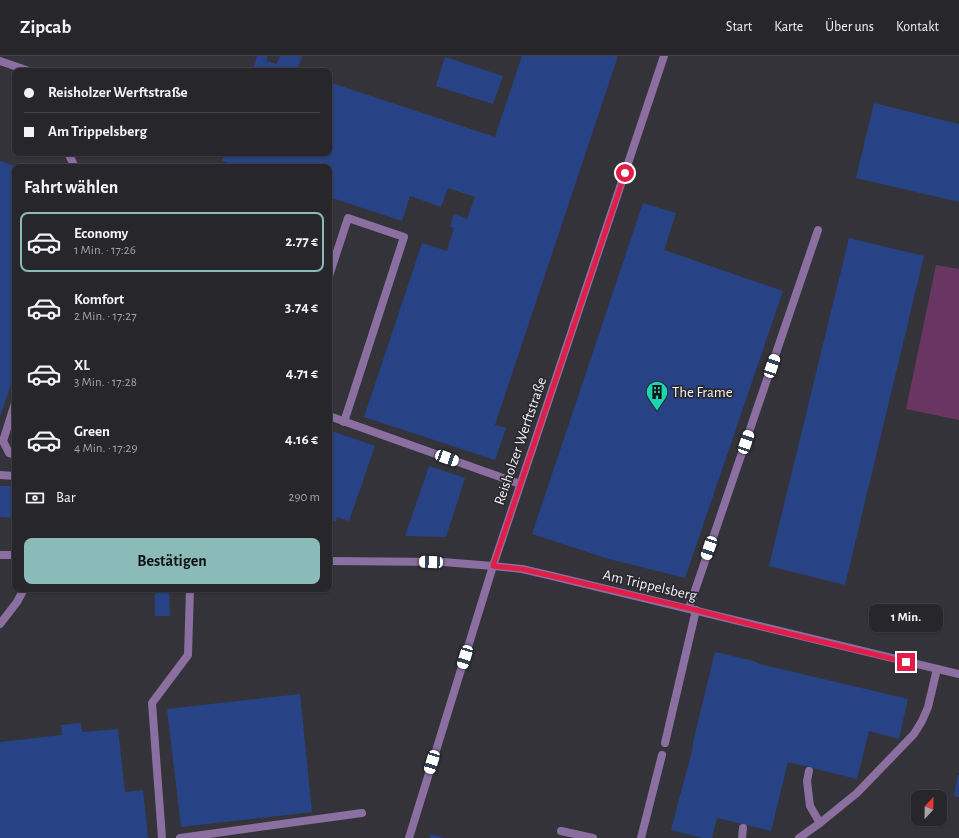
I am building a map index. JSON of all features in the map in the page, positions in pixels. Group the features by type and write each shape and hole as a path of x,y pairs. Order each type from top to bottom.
{"street":[{"name":"Reisholzer Werftstraße","path":"409,838 493,566 664,56"},
{"path":"0,61 20,68"},
{"path":"332,267 348,218 404,237 344,422"},
{"path":"665,743 692,609 818,230"},
{"path":"12,412 3,441 9,453 12,454"},
{"path":"332,417 520,484"},
{"path":"0,475 12,476"},
{"path":"0,555 12,555"},
{"name":"Am Trippelsberg","path":"332,561 416,561 522,569 959,674"},
{"path":"0,624 17,602 22,592"},
{"path":"162,838 152,703 188,655 190,592"},
{"path":"799,838 857,793 914,734 928,707 937,669"},
{"path":"641,838 662,755"},
{"path":"809,771 807,781 810,806 820,823"},
{"path":"180,838 362,813"},
{"path":"742,838 743,828"},
{"path":"561,831 593,838"}],"shaded area":[{"path":"936,265 959,269 959,420 906,409"}],"building":[{"path":"257,56 268,56 266,61 277,64 280,56 302,56 298,68 253,68"},
{"path":"522,56 618,56 495,425 506,428 495,460 364,417 422,243 447,251 454,228 450,226 454,214 467,219 475,197 448,188 441,207 410,196 402,221 332,198 332,164 231,164 222,161 223,156 332,156 332,83 495,137"},
{"path":"445,57 503,76 493,104 436,86"},
{"path":"874,103 959,124 959,202 856,178"},
{"path":"0,161 12,165 12,381 0,417"},
{"name":"The Frame","path":"643,203 676,213 664,250 783,291 685,578 609,559 532,534"},
{"path":"849,238 924,256 845,585 769,566"},
{"path":"332,431 375,446 349,521 337,517 336,521 332,521"},
{"path":"429,466 465,478 446,537 405,536"},
{"path":"0,486 12,486 12,518 0,517"},
{"path":"155,592 169,592 170,616 155,616"},
{"path":"715,652 908,699 899,739 869,731 857,779 788,762 771,831 717,818 712,838 702,838 671,830 692,751"},
{"path":"300,694 312,812 181,827 167,709"},
{"path":"81,723 82,732 118,729 125,792 143,790 148,838 0,838 0,742 62,735 61,725"},
{"path":"959,775 959,797 954,796"},
{"path":"431,834 444,838 430,838"}],"place":[{"name":"The Frame","path":"657,412"}],"route":[{"path":"625,173 493,566 522,569 548,575 906,662"}]}
